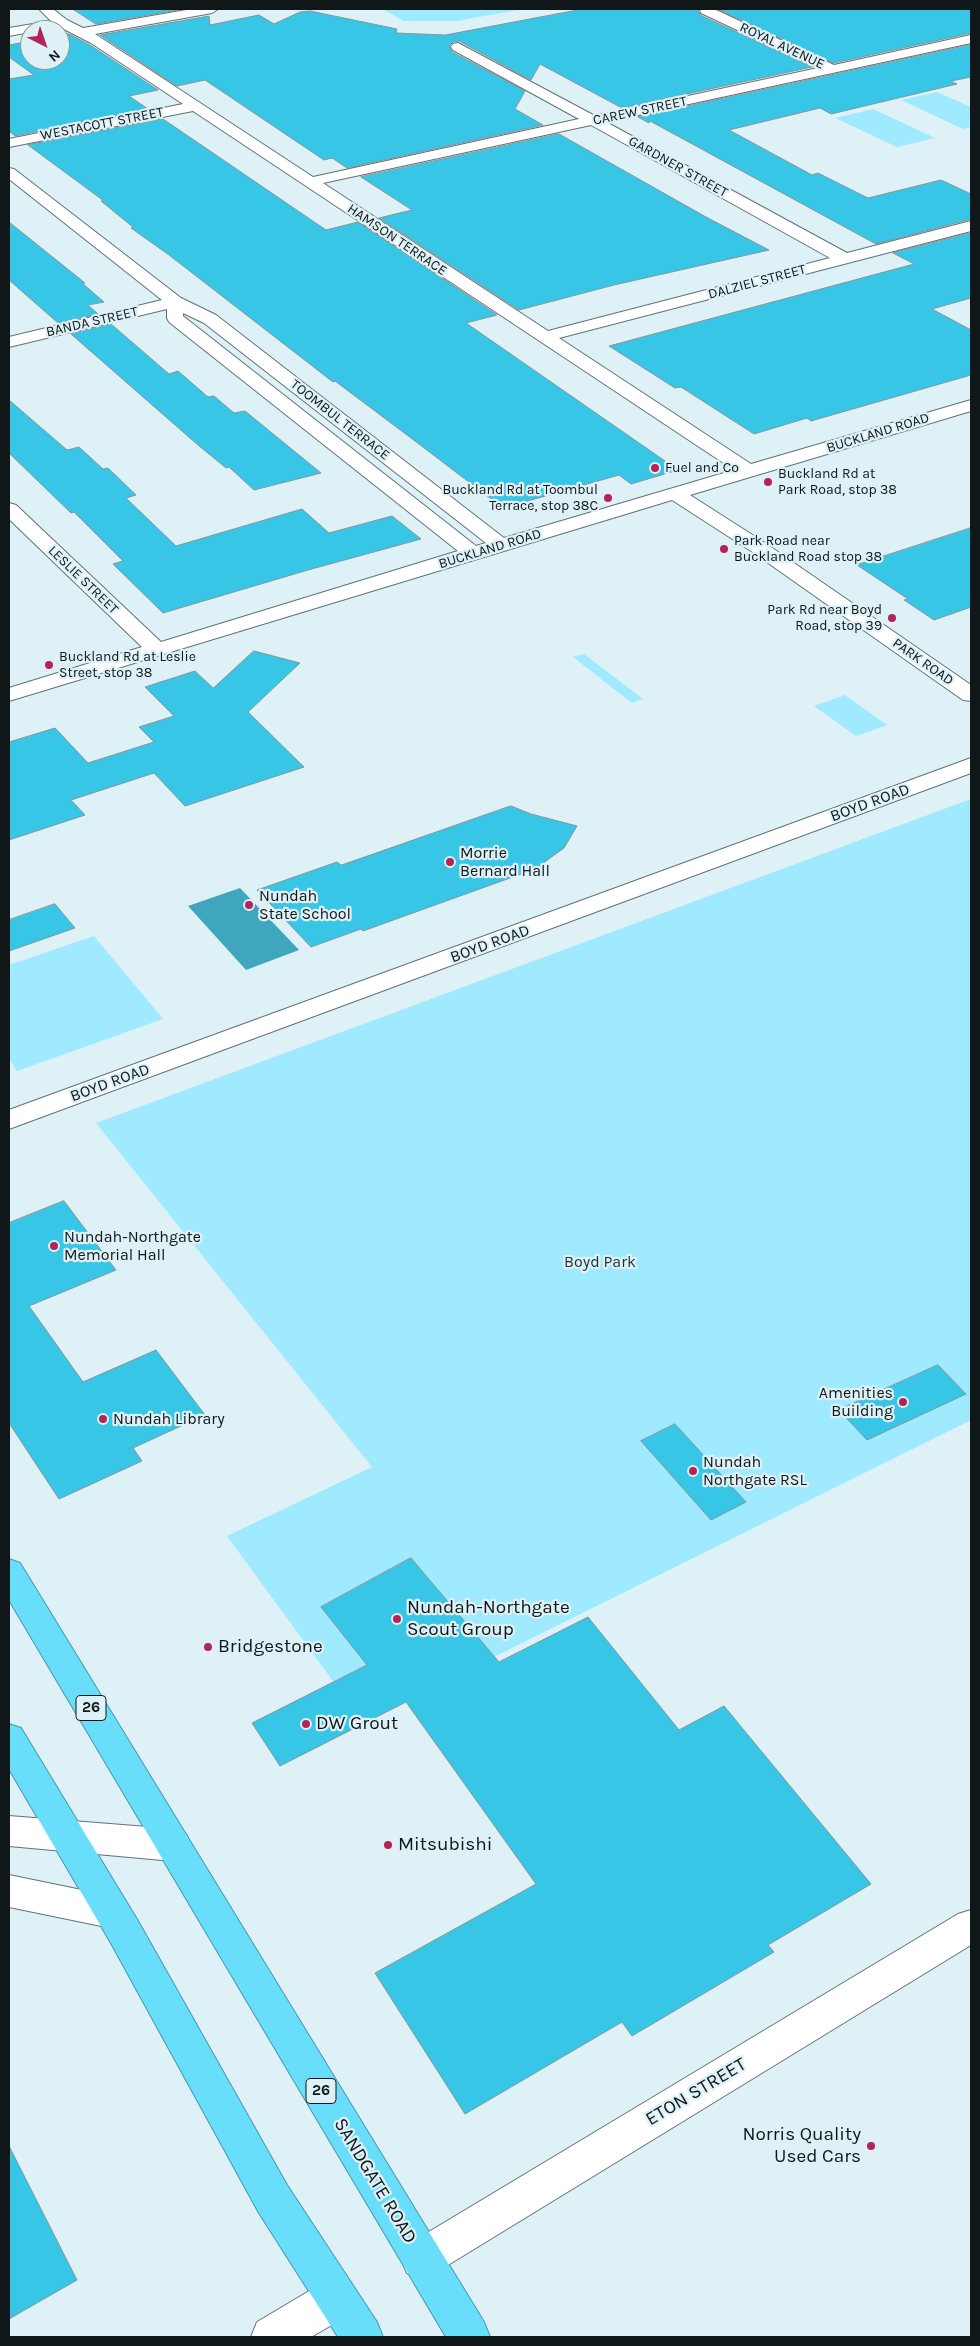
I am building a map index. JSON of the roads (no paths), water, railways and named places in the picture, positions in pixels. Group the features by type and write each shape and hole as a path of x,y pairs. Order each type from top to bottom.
{"highway":[{"name":"SANDGATE ROAD","path":"9,1572 469,2337"},
{"path":"9,1738 130,1941 273,2199 362,2337"}],"street":[{"name":"HAMSON TERRACE","path":"45,9 58,20"},
{"path":"79,33 212,9"},
{"name":"ROYAL AVENUE","path":"706,10 832,69"},
{"name":"HAMSON TERRACE","path":"70,28 96,40 750,472"},
{"name":"CAREW STREET","path":"309,182 971,39"},
{"name":"GARDNER STREET","path":"458,47 845,259"},
{"name":"WESTACOTT STREET","path":"9,143 195,106"},
{"name":"TOOMBUL TERRACE","path":"9,172 174,302 210,319 501,545"},
{"name":"DALZIEL STREET","path":"543,337 971,226"},
{"name":"TOOMBUL TERRACE","path":"174,302 175,318 473,553"},
{"name":"BANDA STREET","path":"9,342 174,302"},
{"name":"BUCKLAND ROAD","path":"9,695 473,553 971,406"},
{"name":"PARK ROAD","path":"676,494 766,553 971,695"},
{"name":"LESLIE STREET","path":"9,509 157,650"},
{"name":"BOYD ROAD","path":"9,1120 971,765"},
{"path":"9,1832 173,1845"},
{"path":"9,1891 112,1912"},
{"name":"ETON STREET","path":"421,2259 971,1926"},
{"path":"272,2337 336,2299"}],"place":[{"name":"Fuel and Co","path":"655,468"},
{"name":"Buckland Rd at Park Road, stop 38","path":"768,482"},
{"name":"Buckland Rd at Toombul Terrace, stop 38C","path":"608,498"},
{"name":"Park Road near Buckland Road stop 38","path":"724,549"},
{"name":"Park Rd near Boyd Road, stop 39","path":"892,618"},
{"name":"Buckland Rd at Leslie Street, stop 38","path":"49,665"},
{"name":"Morrie Bernard Hall","path":"450,862"},
{"name":"Nundah State School","path":"249,905"},
{"name":"Nundah-Northgate Memorial Hall","path":"54,1246"},
{"name":"Amenities Building","path":"903,1402"},
{"name":"Nundah Library","path":"103,1419"},
{"name":"Nundah Northgate RSL","path":"693,1471"},
{"name":"Nundah-Northgate Scout Group","path":"397,1619"},
{"name":"Bridgestone","path":"208,1647"},
{"name":"DW Grout","path":"306,1724"},
{"name":"Mitsubishi","path":"388,1845"},
{"name":"Norris Quality Used Cars","path":"871,2146"}],"park label":[{"name":"Boyd Park","path":"600,1262"}]}
